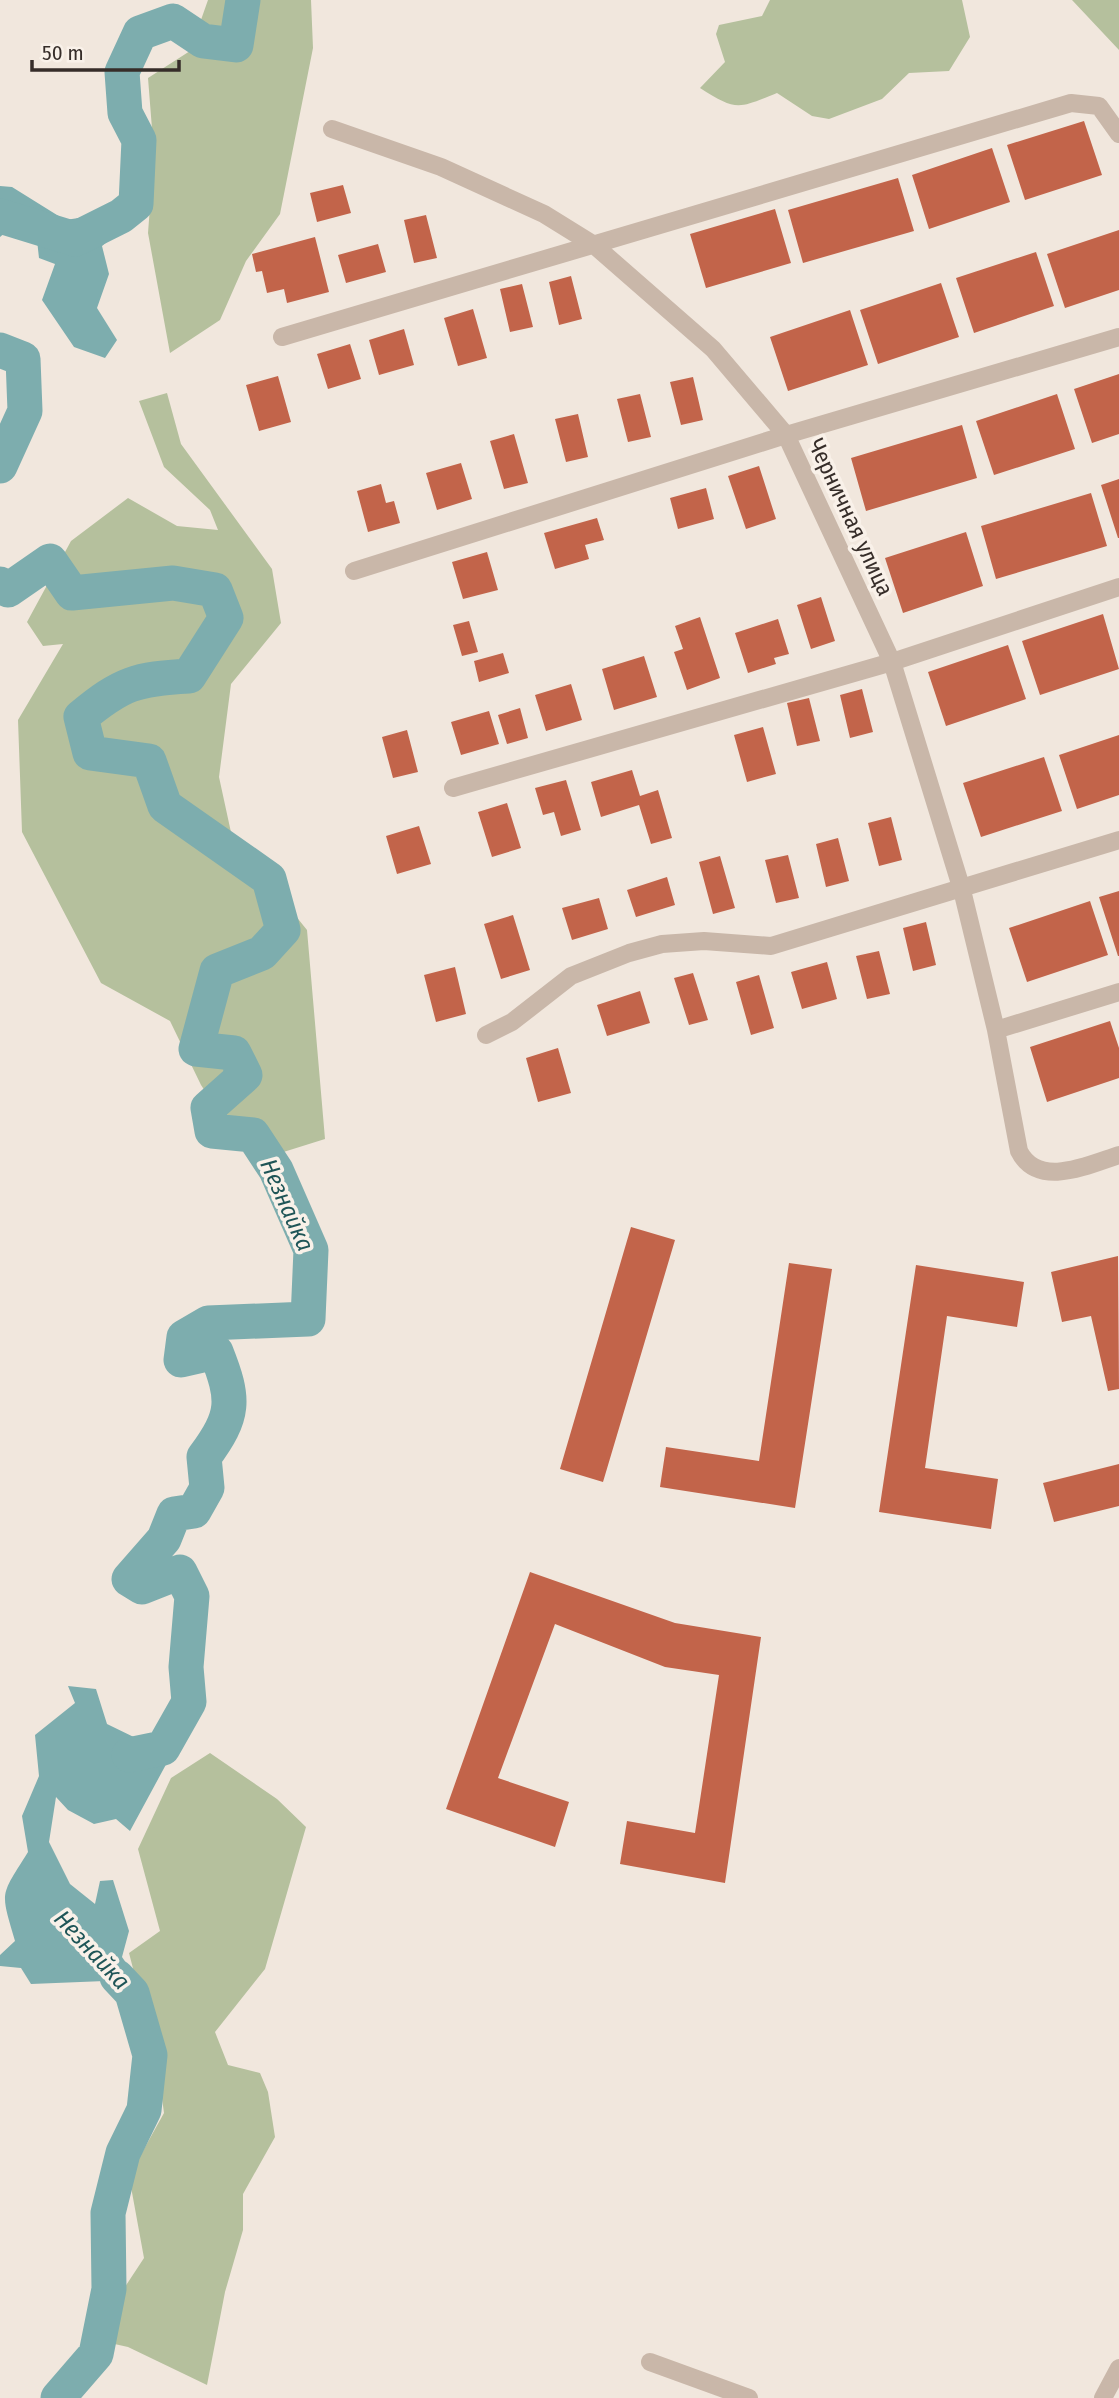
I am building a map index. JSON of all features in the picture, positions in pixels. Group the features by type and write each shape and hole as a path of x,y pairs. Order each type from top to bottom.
{"street":[{"path":"282,337 1072,103 1099,106 1119,134"},
{"name":"Черничная улица","path":"332,129 441,167 544,214 594,245 713,349 786,435 892,662 962,890 996,1030 1014,1130 1025,1163 1035,1171 1065,1171 1119,1154"},
{"path":"354,571 786,435 1119,337"},
{"path":"453,788 892,662 1119,587"},
{"path":"486,1035 512,1022 571,976 629,953 662,944 704,941 771,946 1119,841"},
{"path":"996,1030 1119,992"},
{"path":"650,2362 749,2398"},
{"path":"1103,2398 1119,2368"}],"green space":[{"path":"208,0 311,0 313,48 280,214 246,261 220,320 170,353 148,233 154,154 148,78 190,51"},
{"path":"770,0 962,0 970,37 949,71 909,73 882,99 829,119 812,116 777,93 738,105 722,101 700,88 725,62 716,34 719,25 762,16"},
{"path":"1072,0 1119,0 1119,50"},
{"path":"167,393 181,444 272,569 281,623 231,684 219,777 232,837 307,930 325,1139 252,1162 201,1085 170,1021 101,983 22,832 18,720 63,644 43,646 27,622 71,541 128,498 177,526 218,530 210,510 164,467 139,401"},
{"path":"210,1753 277,1799 306,1827 265,1969 215,2032 228,2065 260,2073 268,2092 275,2137 243,2194 243,2230 225,2292 207,2385 128,2347 110,2343 119,2296 144,2258 129,2176 164,2113 157,2061 129,1953 160,1931 138,1849 171,1778"}],"water":[{"path":"0,186 12,187 65,220 106,214 130,223 102,246 109,274 97,308 117,340 105,358 74,347 42,300 55,264 39,258 37,240 13,226 0,237"},
{"path":"68,1686 96,1689 107,1724 144,1742 169,1738 176,1746 130,1831 116,1819 94,1824 68,1810 56,1797 49,1842 70,1884 95,1904 100,1881 113,1880 129,1931 122,1957 135,1976 145,2014 133,2019 105,1981 31,1984 21,1968 0,1966 0,1955 15,1941 5,1894 28,1852 22,1816 39,1776 35,1735 75,1703"}],"building":[{"path":"1084,121 1102,175 1025,200 1007,145"},
{"path":"992,148 1010,202 929,229 912,175"},
{"path":"898,178 914,231 803,263 788,210"},
{"path":"343,185 351,213 317,222 310,193"},
{"path":"775,209 791,263 706,288 690,234"},
{"path":"426,215 437,258 414,263 404,220"},
{"path":"1119,230 1119,290 1065,308 1047,254"},
{"path":"315,237 329,292 287,303 284,289 267,293 262,271 256,272 252,254"},
{"path":"378,244 386,272 346,283 338,255"},
{"path":"1036,252 1054,306 974,333 956,278"},
{"path":"571,276 582,319 559,325 549,282"},
{"path":"941,283 959,337 878,364 860,310"},
{"path":"522,284 533,327 510,332 500,289"},
{"path":"473,309 487,358 458,366 444,318"},
{"path":"850,310 868,365 788,391 770,337"},
{"path":"404,329 414,365 379,375 369,340"},
{"path":"350,344 361,379 328,389 317,354"},
{"path":"1119,374 1119,434 1092,443 1074,389"},
{"path":"278,376 291,422 259,431 246,385"},
{"path":"693,377 703,420 681,425 670,382"},
{"path":"640,394 651,437 628,442 617,399"},
{"path":"1057,394 1075,449 994,475 976,421"},
{"path":"578,414 588,457 566,462 555,419"},
{"path":"962,425 977,478 866,511 851,458"},
{"path":"514,434 528,483 504,489 490,441"},
{"path":"461,463 472,499 437,510 426,473"},
{"path":"759,466 776,519 746,529 728,476"},
{"path":"1119,479 1119,538 1118,538 1101,485"},
{"path":"381,484 386,503 394,501 400,523 368,532 357,491"},
{"path":"706,488 714,519 678,529 670,498"},
{"path":"1091,493 1107,546 996,579 981,526"},
{"path":"597,518 604,540 585,545 589,559 555,569 544,533"},
{"path":"966,532 983,586 903,613 885,558"},
{"path":"487,552 498,590 463,599 452,562"},
{"path":"821,597 835,641 811,649 797,605"},
{"path":"1103,614 1119,669 1040,695 1022,641"},
{"path":"700,617 720,678 687,690 674,652 683,649 675,626"},
{"path":"778,619 789,654 774,658 776,664 748,673 735,633"},
{"path":"469,621 478,652 462,656 453,625"},
{"path":"1008,645 1026,699 946,726 928,672"},
{"path":"503,653 509,673 479,682 474,661"},
{"path":"644,656 657,697 614,710 602,669"},
{"path":"571,684 582,720 546,731 535,695"},
{"path":"862,689 873,732 850,738 840,695"},
{"path":"809,698 820,741 797,746 787,703"},
{"path":"520,708 528,738 507,744 498,715"},
{"path":"489,711 499,744 461,755 451,722"},
{"path":"763,727 776,774 747,782 734,735"},
{"path":"407,730 418,772 393,778 382,737"},
{"path":"1119,735 1119,795 1077,809 1059,755"},
{"path":"1044,757 1062,811 981,837 963,783"},
{"path":"632,770 640,796 658,790 672,838 651,844 639,805 601,817 591,782"},
{"path":"566,780 581,830 561,836 554,812 543,815 535,788"},
{"path":"507,803 521,848 492,857 478,812"},
{"path":"891,817 902,860 879,866 868,823"},
{"path":"419,826 431,864 397,874 386,836"},
{"path":"838,838 849,881 826,887 816,844"},
{"path":"788,855 799,898 776,903 765,860"},
{"path":"720,856 735,908 713,914 699,862"},
{"path":"667,877 675,905 636,917 627,890"},
{"path":"1119,891 1119,956 1118,956 1099,897"},
{"path":"599,898 608,929 572,940 562,908"},
{"path":"1090,901 1108,955 1027,982 1009,928"},
{"path":"513,915 530,970 501,979 484,924"},
{"path":"926,922 936,965 913,971 903,928"},
{"path":"879,951 890,994 867,999 856,956"},
{"path":"827,962 837,999 802,1009 791,972"},
{"path":"455,967 466,1014 436,1022 424,975"},
{"path":"693,973 708,1020 689,1025 674,978"},
{"path":"759,975 774,1028 751,1035 736,982"},
{"path":"640,991 650,1023 607,1036 597,1005"},
{"path":"1110,1021 1119,1048 1119,1078 1047,1102 1030,1047"},
{"path":"558,1048 571,1093 538,1102 526,1058"},
{"path":"631,1227 675,1240 603,1482 560,1469"},
{"path":"1118,1256 1119,1389 1108,1391 1091,1316 1062,1322 1051,1272"},
{"path":"789,1263 832,1269 795,1508 660,1487 666,1447 759,1461"},
{"path":"916,1265 1024,1282 1017,1327 947,1316 925,1468 998,1479 991,1529 879,1512"},
{"path":"1119,1464 1119,1506 1054,1522 1043,1483"},
{"path":"530,1572 675,1623 761,1637 725,1883 620,1864 627,1821 695,1833 719,1675 665,1667 555,1624 498,1778 569,1802 555,1847 446,1809"}],"waterway":[{"name":"Незнайка","path":"0,216 75,239 121,216 136,204 139,140 125,113 122,72 140,33 173,21 203,41 236,45 243,0"},
{"name":"Незнайка","path":"0,350 23,359 25,411 0,466"},
{"name":"Незнайка","path":"0,584 8,590 50,561 72,593 173,583 215,590 226,618 189,676 142,681 130,685 81,717 90,753 149,761 165,806 269,879 283,930 262,953 217,971 196,1049 234,1053 245,1075 208,1108 212,1131 253,1135 276,1170 311,1250 308,1319 208,1323 184,1337 181,1360 216,1352 229,1395 229,1407 222,1430 204,1457 207,1488 194,1511 174,1514 164,1539 129,1579 142,1587 180,1572 192,1596 186,1667 189,1702 163,1748 129,1755"},
{"name":"Незнайка","path":"58,2398 96,2354 109,2289 108,2213 123,2153 144,2110 150,2055 132,1993 117,1977"}]}
